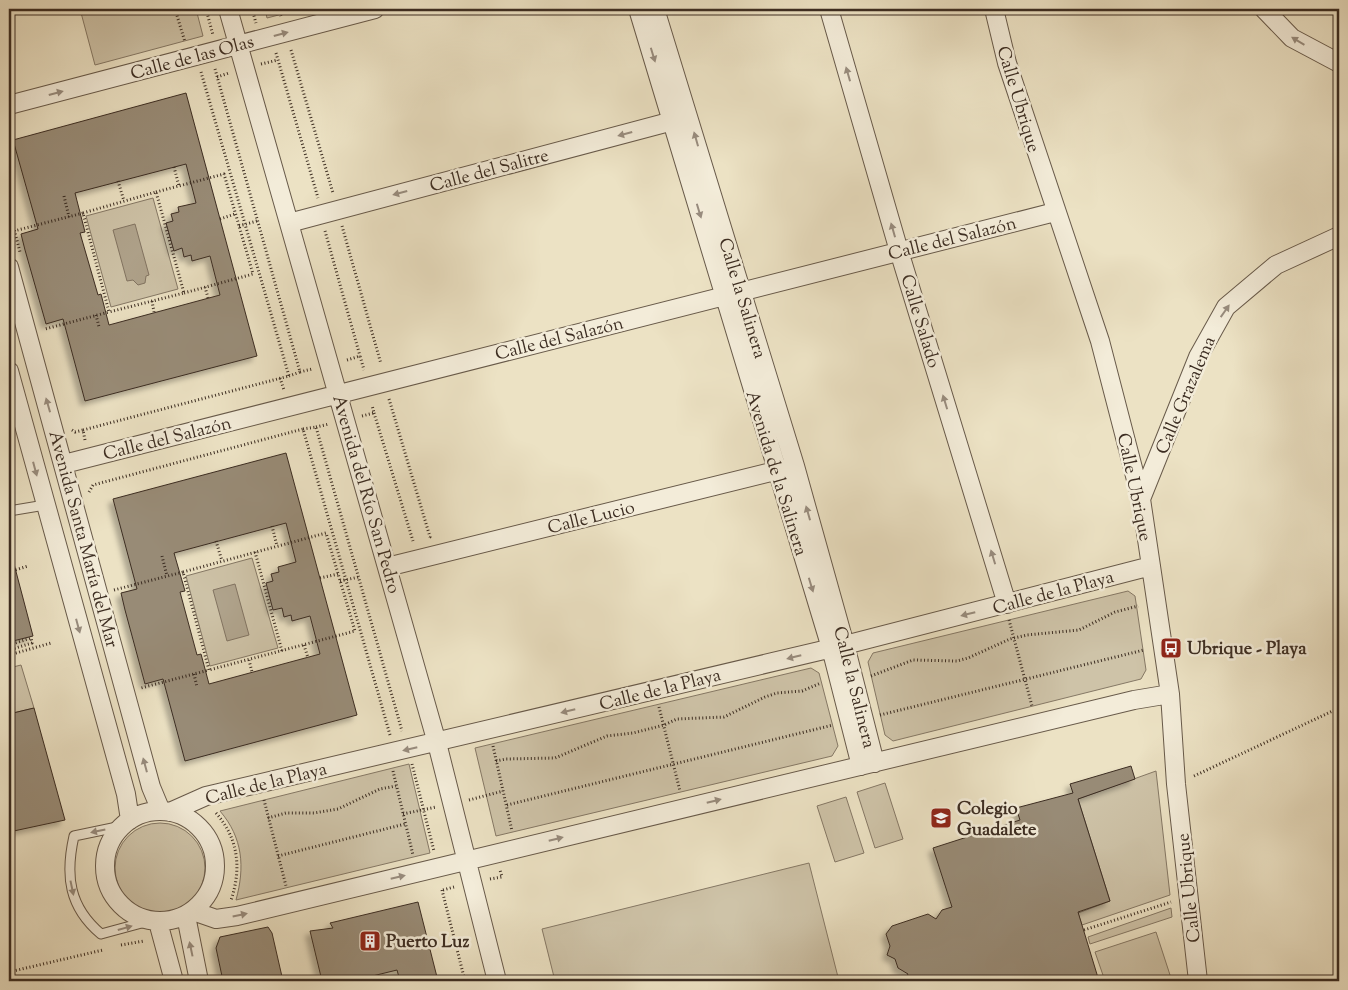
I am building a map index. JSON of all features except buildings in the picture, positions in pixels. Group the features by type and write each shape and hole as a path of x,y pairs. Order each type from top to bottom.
{"street":[{"name":"Avenida del Río San Pedro","path":"228,9 437,743 497,981"},
{"name":"Calle de las Olas","path":"9,106 375,9"},
{"name":"Avenida de la Salinera","path":"638,9 681,119 732,294 776,471 838,646 868,764"},
{"path":"655,9 681,119"},
{"name":"Calle Salado","path":"829,9 1003,612"},
{"name":"Calle Ubrique","path":"994,9 1007,63 1054,212 1100,341 1141,499 1170,694 1176,784 1198,981"},
{"path":"1264,9 1292,38 1339,64"},
{"name":"Calle del Salitre","path":"289,223 681,119"},
{"name":"Calle del Salazón","path":"64,464 1054,212"},
{"name":"Calle Grazalema","path":"1141,499 1198,357 1226,307 1276,265 1339,236"},
{"name":"Avenida Santa María del Mar","path":"9,267 151,787 165,811"},
{"name":"Calle la Salinera","path":"732,294 795,466 838,646"},
{"name":"Avenida Santa María del Mar","path":"9,371 126,794 126,823"},
{"name":"Calle Lucio","path":"387,567 795,466"},
{"name":"Calle de la Playa","path":"165,811 206,796 437,743 838,646 1003,612 1151,566"},
{"path":"189,914 216,919 236,916 868,764 1170,694"},
{"path":"165,811 185,817 198,826 208,839 214,854 216,870 212,886 205,900 189,914 172,921 154,922 135,916 122,908 106,882 104,867 106,852 112,838 126,823 145,813 165,811"},
{"path":"189,914 198,981"},
{"path":"154,922 174,981"}],"lane":[{"path":"9,511 45,504"},
{"path":"126,823 74,836 70,860 71,888 78,908 90,925 101,934 154,922"}],"path":[{"path":"9,45 11,55 9,88"},
{"path":"338,210 320,202 276,52 290,48 338,210 382,370"},
{"path":"83,430 300,372 214,65"},
{"path":"194,70 207,67"},
{"path":"200,68 289,376"},
{"path":"174,167 179,186"},
{"path":"14,231 224,174 253,274 42,330"},
{"path":"118,181 124,201"},
{"path":"156,192 184,293"},
{"path":"64,196 69,217"},
{"path":"338,210 324,226 360,356"},
{"path":"83,213 109,312"},
{"path":"220,218 235,214"},
{"path":"239,226 258,220"},
{"path":"205,287 208,298"},
{"path":"152,301 154,312"},
{"path":"96,315 99,327"},
{"path":"374,413 413,542 430,537 387,391"},
{"path":"88,495 92,485 316,427 403,731 380,737"},
{"path":"303,429 390,735"},
{"path":"272,526 277,546"},
{"path":"114,590 326,533 355,631 140,689"},
{"path":"216,541 222,561"},
{"path":"255,552 267,603 282,651"},
{"path":"162,556 166,576"},
{"path":"9,572 28,566"},
{"path":"183,572 210,670"},
{"path":"320,578 338,574"},
{"path":"340,581 359,577"},
{"path":"111,581 116,599"},
{"path":"1136,596 1139,615"},
{"path":"868,676 913,660 957,661 1014,638 1080,630 1115,612 1138,606"},
{"path":"1003,612 1009,617 1032,707"},
{"path":"9,644 31,638 32,643 9,650"},
{"path":"1143,642 1146,660"},
{"path":"9,655 51,643"},
{"path":"304,645 308,658"},
{"path":"877,716 1144,650"},
{"path":"249,660 252,672"},
{"path":"866,670 870,684"},
{"path":"194,674 197,687"},
{"path":"496,761 506,758 555,758 599,738 633,733 664,725 677,719 724,717 765,697 777,693 802,691 825,680"},
{"path":"139,684 143,698"},
{"path":"658,702 680,794 690,791"},
{"path":"1023,710 1041,705"},
{"path":"875,708 879,722"},
{"path":"1176,784 1339,708"},
{"path":"834,716 838,732"},
{"path":"507,805 836,725"},
{"path":"492,741 513,833 506,835"},
{"path":"405,762 411,760 434,854 428,856"},
{"path":"391,766 414,859 420,858"},
{"path":"268,818 286,813 314,813 338,809 380,789 396,786"},
{"path":"480,788 484,805"},
{"path":"272,795 263,798 287,890"},
{"path":"221,808 213,810 226,825 238,856 238,876 230,903 234,903 236,916"},
{"path":"278,856 405,824"},
{"path":"440,882 465,981"},
{"path":"1084,930 1174,902"},
{"path":"110,932 117,946"},
{"path":"9,972 140,941 146,941 150,948"}],"shaded area":[{"path":"80,9 196,9 203,36 95,65"},
{"path":"265,9 302,9 267,18"},
{"path":"153,198 178,289 111,307 86,216"},
{"path":"135,224 149,275 146,276 145,283 138,285 133,280 127,281 113,230"},
{"path":"252,558 278,648 210,666 186,576"},
{"path":"235,584 249,635 227,641 213,590"},
{"path":"1128,591 1135,596 1146,670 1141,679 893,741 885,735 868,662 873,653"},
{"path":"21,665 34,708 9,714 9,668"},
{"path":"811,668 819,673 838,746 832,756 496,836 475,748"},
{"path":"409,764 430,853 236,900 241,876 240,853 238,842 228,821 220,811"},
{"path":"1156,771 1170,895 1082,925 1078,913 1110,901 1078,799"},
{"path":"885,783 903,839 875,848 857,792"},
{"path":"846,797 864,853 835,862 817,806"},
{"path":"160,823 177,827 192,836 201,851 205,868 201,885 192,900 177,909 160,913 143,909 128,900 119,885 115,868 119,851 128,836 143,827"},
{"path":"809,863 839,981 555,981 542,929"},
{"path":"1171,908 1172,917 1090,944 1088,937"},
{"path":"1156,932 1171,978 1162,981 1105,981 1095,952"}],"place":[{"name":"Ubrique - Playa","path":"1171,648"},
{"name":"Colegio Guadalete","path":"941,818"},
{"name":"Puerto Luz","path":"370,941"}]}
